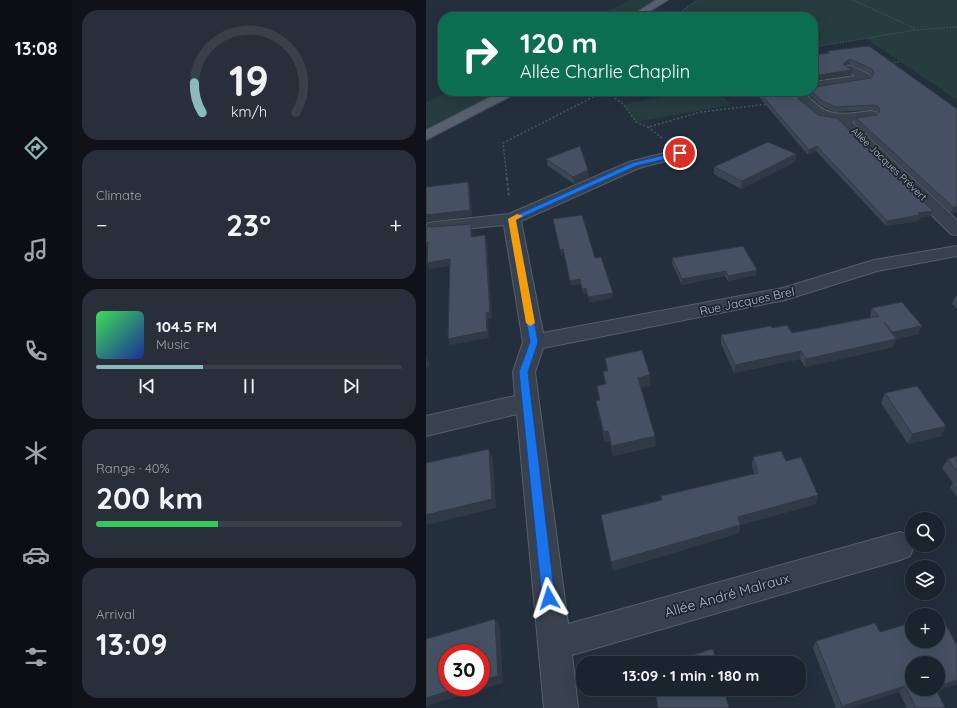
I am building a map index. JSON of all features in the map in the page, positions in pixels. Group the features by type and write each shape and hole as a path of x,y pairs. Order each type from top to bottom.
{"main road":[{"path":"643,12 663,0"},
{"path":"426,136 502,96"}],"street":[{"path":"818,74 852,69 866,78 818,85"},
{"path":"802,96 822,116 842,119"},
{"name":"Allée Jacques Prévert","path":"842,119 871,115"},
{"name":"Allée Jacques Prévert","path":"842,119 954,224"},
{"path":"434,227 512,219 634,165 680,153"},
{"path":"512,219 534,342 524,372 561,708"},
{"name":"Rue Jacques Brel","path":"534,342 785,294 874,266 957,251"},
{"path":"426,426 527,402"},
{"name":"Allée André Malraux","path":"554,644 900,546"}],"path":[{"path":"680,12 698,0"},
{"path":"853,0 916,30"},
{"path":"818,46 916,30 957,27"},
{"path":"512,219 503,143 595,96"},
{"path":"612,96 623,104 636,122 648,127 680,153"},
{"path":"648,127 701,112 795,96"}],"green space":[{"path":"630,0 663,0 642,12 606,12"},
{"path":"698,0 957,0 957,100 865,38 818,46 818,12 680,12"},
{"path":"439,96 502,96 426,136 426,102"},
{"path":"670,96 722,96 731,105 636,122 623,104"}],"building":[{"path":"869,46 957,109 957,207 953,207 856,118 877,115 880,111 878,106 835,107 817,96 818,96 818,86 871,78 874,73 872,69 850,59 843,64 852,70 818,75 818,54 830,53 827,51"},
{"path":"762,96 797,96 818,115 837,118 933,211 918,213 920,215 887,221 817,146 809,150"},
{"path":"768,142 796,154 742,181 714,167"},
{"path":"580,146 588,170 573,177 546,159"},
{"path":"468,182 470,210 426,215 426,187"},
{"path":"582,215 595,258 601,257 613,293 588,297 586,288 582,289 580,279 570,281 563,249 560,250 553,219"},
{"path":"471,224 471,237 485,235 490,312 486,313 487,331 448,339 450,259 427,263 428,242 426,243 426,226 431,227"},
{"path":"743,246 757,270 728,276 726,271 682,279 672,258"},
{"path":"902,302 922,326 892,332 884,322 896,339 806,359 801,351 735,365 721,335 771,326 772,328 787,325 792,333 879,316 872,308"},
{"path":"642,350 650,375 638,378 655,436 612,446 608,431 604,432 596,401 600,400 597,386 606,384 603,371 608,371 605,358"},
{"path":"917,386 946,426 912,434 885,393"},
{"path":"489,449 492,499 426,515 426,463"},
{"path":"781,451 786,461 801,457 818,495 738,517 740,525 611,562 601,515 662,500 661,496 758,473 753,457"},
{"path":"957,456 957,472 948,459"},
{"path":"495,619 498,676 490,678 490,644 438,644 438,694 426,698 426,639"},
{"path":"875,623 880,632 904,625 905,648 945,648 946,625 957,645 957,680 945,684 945,656 905,656 905,686 842,706 816,641"},
{"path":"713,649 715,656 689,656"},
{"path":"726,696 729,708 658,708 656,697"},
{"path":"910,696 939,696 945,708 916,708"}],"slow traffic":[{"path":"519,216 512,219 530,323"}],"route":[{"path":"549,598 524,372 534,342 512,219 634,165 680,153"}]}
